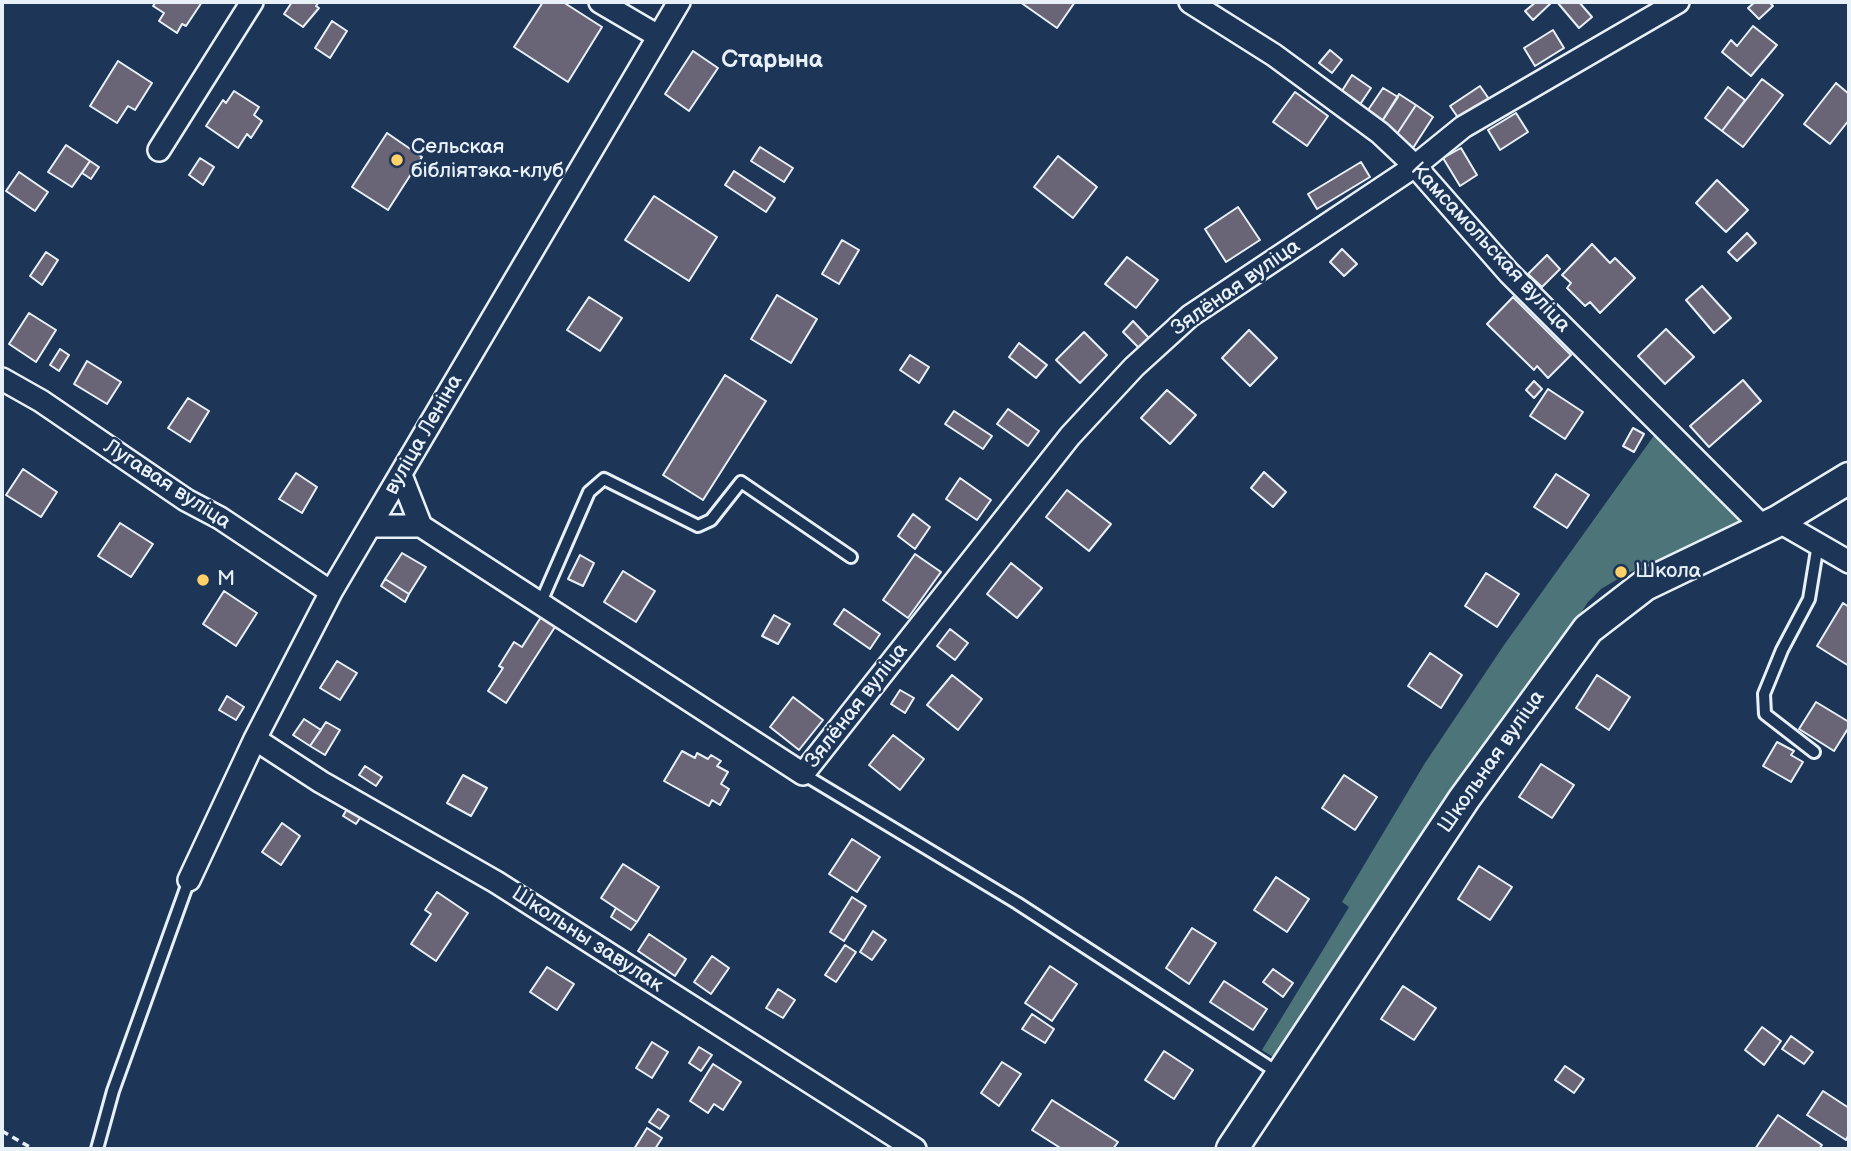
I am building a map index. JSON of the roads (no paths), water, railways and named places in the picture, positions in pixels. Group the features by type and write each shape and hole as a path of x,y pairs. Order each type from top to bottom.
{"main road":[{"name":"Школьная вуліца","path":"1232,1149 1464,799 1588,629 1645,585 1770,524 1849,478"}],"street":[{"path":"159,150 252,2"},
{"path":"600,2 658,36"},
{"name":"вуліца Леніна","path":"189,880 255,738 331,592 679,2"},
{"name":"Камсамольская вуліца","path":"1190,2 1274,55 1380,133 1415,166 1509,273 1770,524 1818,544 1849,562"},
{"name":"Зялёная вуліца","path":"803,774 1070,436 1134,367 1190,316 1415,166 1464,127 1678,2"},
{"name":"Лугавая вуліца","path":"2,379 41,401 186,500 220,518 331,592"},
{"path":"401,475 421,526"},
{"path":"370,526 421,526 803,774"},
{"name":"Школьны завулак","path":"255,738 321,782 495,882 915,1149"}],"lane":[{"path":"541,602 589,492 604,479 698,526 711,520 741,482 851,557"},
{"path":"1814,752 1766,714 1764,694 1782,650 1809,599 1818,544"},
{"path":"803,774 1017,903 1282,1075"},
{"path":"97,1149 113,1091 189,880"}],"place":[{"name":"Сельская бібліятэка-клуб","path":"397,160"},
{"name":"Школа","path":"1621,572"},
{"name":"M","path":"203,580"}],"district":[{"name":"Старына","path":"772,61"}]}
